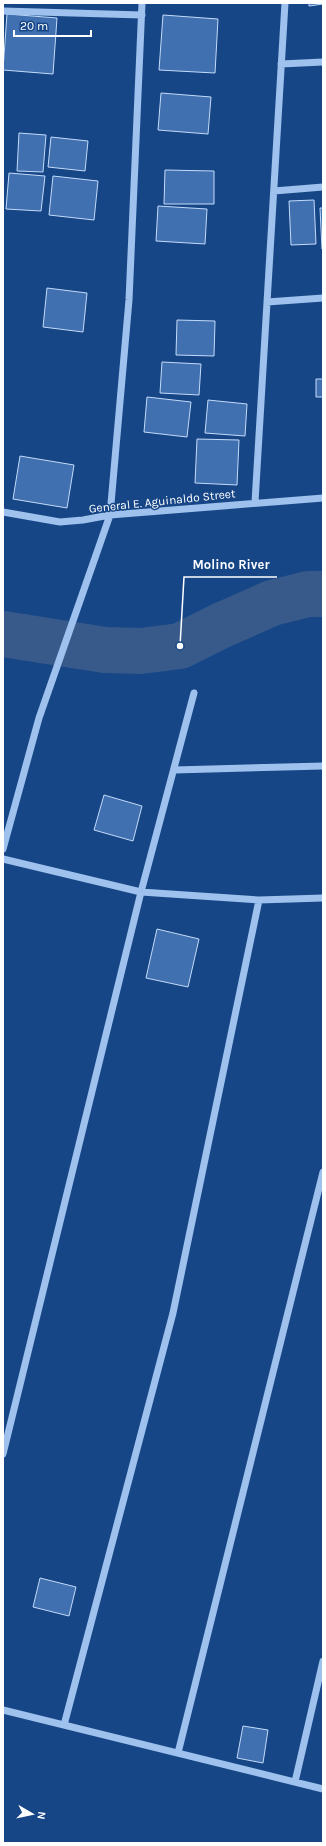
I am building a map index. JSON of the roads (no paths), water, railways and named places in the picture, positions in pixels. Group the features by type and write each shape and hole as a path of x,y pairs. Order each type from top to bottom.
{"street":[{"path":"3,849 39,718 110,516 129,300 142,3"},
{"path":"255,502 285,3"},
{"path":"3,11 142,15"},
{"path":"281,64 323,62"},
{"path":"274,190 323,188"},
{"path":"267,302 323,298"},
{"name":"General E. Aguinaldo Street","path":"3,512 60,522 255,502 323,498"},
{"path":"3,1454 142,892 194,693"},
{"path":"174,770 323,766"},
{"path":"3,859 142,892 259,900 323,898"},
{"path":"64,1725 173,1312 259,900"},
{"path":"178,1753 323,1172"},
{"path":"294,1782 323,1661"},
{"path":"3,1710 323,1789"}],"waterway":[{"path":"3,634 105,650 141,651 180,646 272,603 308,594 323,594"}],"place":[{"name":"Molino River","path":"180,646"}]}
